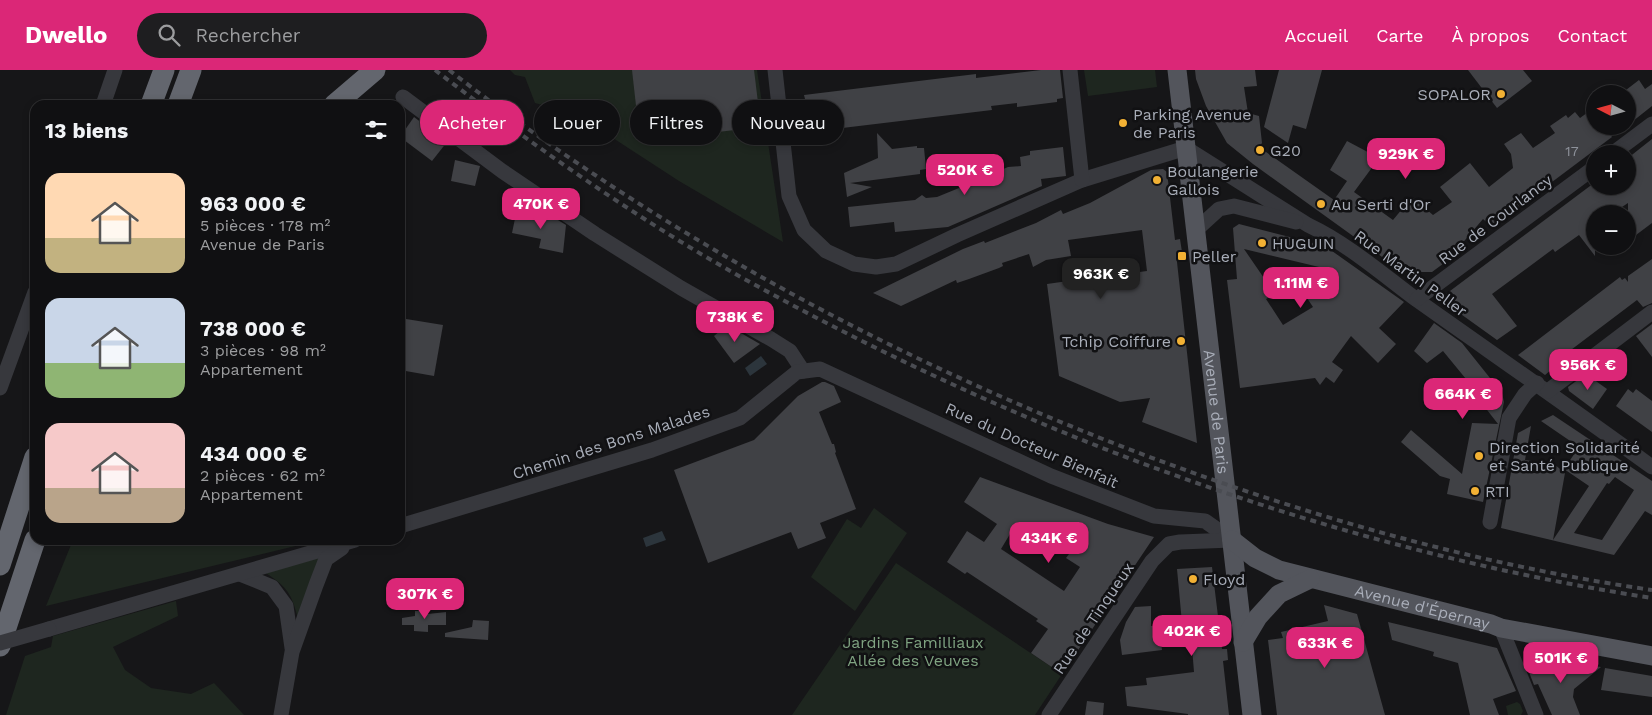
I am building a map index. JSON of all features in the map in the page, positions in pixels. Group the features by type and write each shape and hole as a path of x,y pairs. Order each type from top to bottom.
{"highway":[{"path":"152,100 157,70"},
{"path":"153,100 164,70"},
{"path":"180,100 191,70"},
{"path":"340,100 375,70"},
{"path":"3,556 30,472"},
{"path":"0,644 33,545"}],"main road":[{"name":"Avenue de Paris","path":"1177,70 1252,715"},
{"name":"Avenue d'Épernay","path":"1232,540 1255,558 1271,566 1310,579 1491,624 1500,628 1652,656"},
{"path":"1243,642 1258,617 1279,594 1310,579"}],"street":[{"path":"105,100 115,70"},
{"path":"775,70 789,196 804,230 826,251 854,264 876,267 896,264 1082,180 1186,148"},
{"path":"1070,70 1082,180"},
{"path":"403,97 502,172 595,234 681,288 771,339 790,352 803,371"},
{"path":"1624,145 1652,124"},
{"name":"Rue Martin Peller","path":"1186,148 1308,225 1330,235 1652,467"},
{"name":"Rue de Courlancy","path":"1417,299 1586,174"},
{"path":"1196,230 1219,209 1234,206 1308,225"},
{"path":"0,388 30,306"},
{"path":"1490,522 1509,418 1516,404 1652,312"},
{"name":"Chemin des Bons Malades","path":"405,524 652,450 740,418 797,372 820,369"},
{"name":"Rue du Docteur Bienfait","path":"820,369 1051,476 1158,517 1205,521 1232,540"},
{"path":"1158,517 1166,524 1169,544 1188,541 1232,540"},
{"name":"Rue de Tinqueux","path":"1049,715 1152,561 1169,544"},
{"path":"0,644 336,545"},
{"path":"281,715 292,652 326,559 345,545"},
{"path":"240,574 272,587 286,606 292,652"},
{"path":"1500,628 1536,715"}],"green space":[{"path":"510,70 757,70 762,100 732,100 732,145 768,145 783,242 679,181 620,143 620,100 534,100 525,77 515,75"},
{"path":"1084,70 1155,70 1157,87 1088,96"},
{"path":"874,508 907,533 855,611 811,577 847,519 861,528"},
{"path":"71,545 299,545 46,606"},
{"path":"321,557 298,618 288,592 266,573"},
{"name":"Jardins Familliaux Allée des Veuves","path":"896,563 1062,674 1035,715 792,715"},
{"path":"176,601 178,616 113,647 125,670 151,688 191,694 214,683 244,715 6,715 25,656 51,647 53,636"},
{"path":"1517,702 1523,711 1521,715 1508,715 1506,706"}],"shaded area":[{"path":"761,356 767,364 750,376 745,368"},
{"path":"662,531 666,540 646,547 643,538"}],"building":[{"path":"632,70 754,70 758,100 732,100 732,130 722,132 722,100 635,100"},
{"path":"1041,70 1060,70 1063,98 1057,99 1057,102 1017,107 1017,103 991,106 992,110 844,128 844,100 798,100 805,99 804,95 976,74 976,78"},
{"path":"1195,70 1255,70 1257,86 1244,87 1248,113 1259,116 1262,143 1259,147 1334,200 1347,181 1330,170 1347,141 1379,158 1354,192 1393,220 1412,197 1433,215 1452,202 1440,187 1470,163 1489,187 1513,168 1511,154 1504,144 1521,133 1533,148 1555,133 1550,126 1566,115 1568,118 1575,112 1580,118 1586,114 1586,135 1611,135 1612,137 1601,145 1586,145 1586,156 1492,227 1483,219 1454,253 1455,255 1432,272 1403,272 1253,164 1227,143 1206,106 1196,79"},
{"path":"1279,70 1322,70 1306,129 1293,125 1288,143 1264,127"},
{"name":"SOPALOR","path":"1468,70 1523,70 1532,81 1497,108"},
{"path":"1639,80 1645,89 1652,84 1652,106 1636,119 1636,85 1632,85"},
{"path":"414,117 420,122 420,145 445,145 432,161 405,141 405,130"},
{"path":"877,133 892,149 917,146 917,148 924,148 926,169 920,170 920,174 850,183 872,187 847,197 844,173 878,158"},
{"path":"1652,139 1652,223 1636,235 1636,205 1628,205 1628,203 1625,205 1586,205 1586,244 1579,235 1555,252 1553,249 1492,294 1517,326 1497,340 1444,302 1448,297 1446,294 1586,189 1586,195 1636,195 1636,152"},
{"path":"1063,147 1066,176 1041,179 1042,186 948,227 895,232 894,222 850,227 848,207 915,200 922,195 926,198 937,197 959,188 969,187 970,176 980,179 1008,167 1021,166 1020,157 1030,155 1030,151"},
{"path":"455,160 480,166 475,186 451,181"},
{"path":"1163,169 1167,172 1175,240 1180,239 1182,252 1176,253 1197,443 1142,422 1150,398 1120,402 1059,376 1047,284 1075,280 1073,268 1099,265 1101,277 1147,271 1142,230 1068,240 1071,256 1046,260 1033,267 1029,254 1002,263 1003,266 999,268 969,279 957,283 956,280 901,306 873,293 963,249 984,241 985,243 1036,223 1061,210 1063,214 1090,203 1151,170"},
{"path":"517,209 553,217 566,225 563,253 539,248 541,239 512,233"},
{"path":"1239,224 1325,246 1404,302 1379,328 1396,344 1378,363 1351,336 1332,362 1343,370 1334,383 1326,377 1320,385 1315,378 1240,388 1227,280 1237,279 1233,228","holes":["1244,249 1319,267 1337,279 1307,298 1313,307 1283,325 1266,299 1275,294"]},
{"path":"1652,259 1652,303 1643,307 1637,300 1555,362 1557,365 1545,375 1518,355 1620,277 1622,280 1625,278 1628,282 1628,276"},
{"path":"405,319 443,325 434,376 405,371"},
{"path":"1434,323 1462,343 1502,393 1504,402 1483,502 1447,494 1450,479 1440,476 1401,442 1411,430 1462,474 1472,423 1498,424 1476,398 1466,379 1443,351 1427,363 1414,351"},
{"path":"1652,324 1652,357 1636,336"},
{"path":"727,325 760,344 734,363 714,336"},
{"path":"1586,374 1607,389 1593,409 1569,391 1568,387"},
{"path":"822,382 834,386 841,402 819,412 832,444 834,444 835,453 856,509 820,523 826,538 798,549 791,532 708,563 674,470 754,440 798,396"},
{"path":"1628,389 1633,393 1636,389 1652,401 1652,432 1616,406"},
{"path":"1553,415 1652,481 1652,515 1645,511 1614,555 1501,528 1518,433 1531,426 1525,460 1554,464 1565,473 1553,540 1589,486 1564,469 1579,447 1541,421","holes":["1615,477 1634,490 1602,540 1574,533 1607,483 1609,484"]},
{"path":"980,477 1108,524 1154,537 1062,674 1031,653 1048,629 1036,621 1038,619 967,572 965,574 947,562 967,531 984,542 997,524 964,502","holes":["1013,529 1072,550 1066,558 1080,567 1064,591 1001,549"]},
{"path":"1212,567 1222,649 1227,649 1228,660 1223,661 1229,715 1188,715 1127,706 1125,687 1147,685 1146,678 1194,672 1192,647 1194,646 1191,622 1182,623 1177,569"},
{"path":"1324,605 1357,614 1385,715 1277,715 1268,640 1283,638 1281,632 1328,621"},
{"path":"1151,606 1151,626 1159,626 1162,650 1122,655 1120,640 1126,622 1135,607"},
{"path":"415,611 428,611 428,614 446,612 446,625 428,625 428,632 414,631 414,625 402,625 402,618 415,616"},
{"path":"473,620 489,621 488,640 445,637 445,633 472,627"},
{"path":"1388,622 1497,648 1516,691 1493,699 1499,715 1470,715 1458,663 1433,656 1434,652 1392,640"},
{"path":"1555,660 1601,667 1574,689 1573,697 1580,715 1552,715 1538,684 1534,685 1529,672"},
{"path":"1605,668 1652,676 1652,697 1601,690"},
{"path":"1087,701 1104,703 1103,715 1085,715"}],"railway":[{"path":"435,70 587,181 707,258 854,337 963,389 1073,436 1186,479 1300,517 1416,550 1534,577 1652,598"},
{"path":"449,70 527,128 607,183 689,235 774,284 859,329 947,372 1036,412 1190,472 1320,515 1385,534 1518,566 1652,590"}],"place":[{"name":"SOPALOR","path":"1501,94"},
{"name":"Parking Avenue de Paris","path":"1123,123"},
{"name":"G20","path":"1260,150"},
{"name":"Boulangerie Gallois","path":"1157,180"},
{"name":"Au Serti d'Or","path":"1321,204"},
{"name":"HUGUIN","path":"1262,243"},
{"name":"Peller","path":"1182,256"},
{"name":"Tchip Coiffure","path":"1181,341"},
{"name":"Direction Solidarité et Santé Publique","path":"1479,456"},
{"name":"RTI","path":"1475,491"},
{"name":"Floyd","path":"1193,579"}]}
